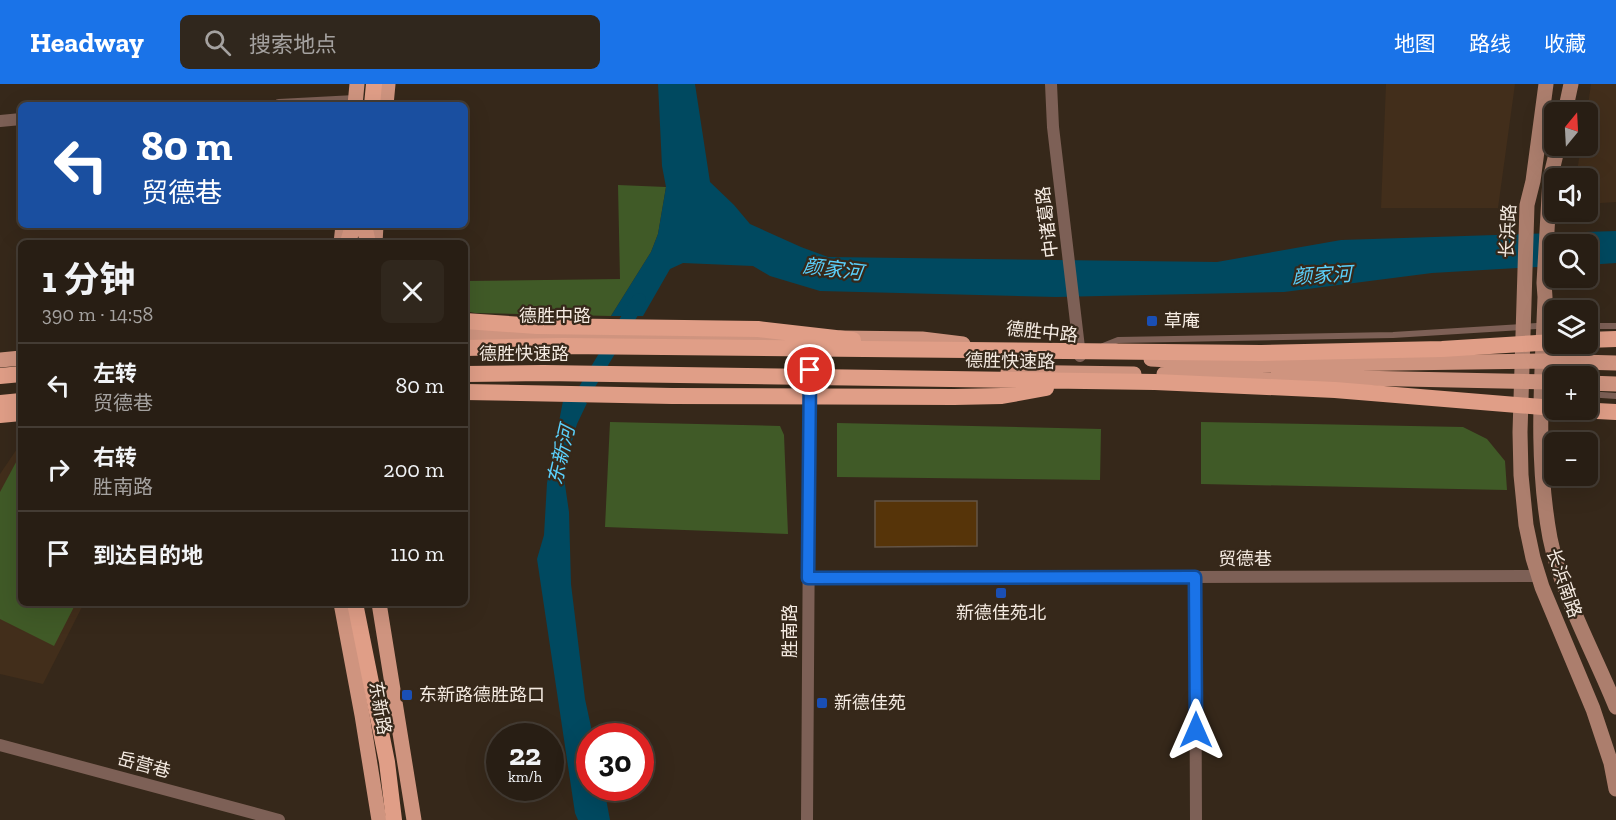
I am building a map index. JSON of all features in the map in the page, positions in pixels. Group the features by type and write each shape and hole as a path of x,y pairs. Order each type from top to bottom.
{"highway":[{"path":"361,102 374,84"},
{"path":"468,321 537,326 758,329 938,350"},
{"path":"468,340 537,326"},
{"path":"1598,340 1616,339"},
{"name":"德胜快速路","path":"468,348 563,346 1261,353 1442,349 1544,343"},
{"name":"德胜快速路","path":"468,374 555,373 1155,382 1302,388 1544,407"},
{"path":"0,376 18,375"},
{"path":"468,392 672,396 1002,396 1082,382"},
{"path":"0,403 18,401"},
{"path":"1598,411 1616,412"},
{"path":"0,415 18,414"},
{"path":"356,606 387,762 394,820"}],"main road":[{"path":"357,84 360,102"},
{"path":"386,102 388,84"},
{"name":"长浜路","path":"1522,381 1527,205 1533,181 1546,84"},
{"path":"1567,102 1571,84"},
{"path":"1545,300 1544,283 1548,205 1550,179 1556,156"},
{"name":"德胜中路","path":"468,335 922,339 1080,356 1261,365 1616,363"},
{"path":"1544,351 1542,362 1544,367"},
{"path":"0,360 18,358"},
{"name":"德胜中路","path":"468,367 1083,372 1544,383"},
{"name":"长浜南路","path":"1522,381 1520,432 1523,499 1528,536 1538,576 1593,708 1611,763 1616,789"},
{"path":"1598,383 1616,384"},
{"path":"0,397 18,395"},
{"name":"长浜南路","path":"1545,420 1540,457 1551,538 1565,590 1616,707"},
{"name":"东新路","path":"342,606 379,820"},
{"name":"东新路","path":"379,606 414,820"}],"street":[{"name":"中诸葛路","path":"1051,84 1053,128 1080,356"},
{"path":"0,121 18,119"},
{"name":"胜南路","path":"807,820 810,370"},
{"name":"贸德巷","path":"808,578 1538,576"},
{"path":"1195,577 1196,820"},
{"name":"岳营巷","path":"0,746 279,820"}],"lane":[{"path":"1080,356 1118,339 1393,335 1544,325"},
{"path":"1598,326 1616,326"},
{"path":"1598,395 1616,396"}],"shaded area":[{"path":"1386,84 1515,84 1498,208 1381,208"},
{"path":"1591,84 1616,84 1616,202 1598,203 1598,168 1578,168 1579,156 1598,156 1598,102 1588,102"},
{"path":"18,447 18,606 82,606 43,684 0,674 0,474"}],"green space":[{"path":"618,185 666,187 658,234 651,252 611,316 468,312 468,281 620,279"},
{"path":"610,422 780,426 784,435 788,534 605,527"},
{"path":"1201,422 1463,427 1487,439 1505,461 1507,490 1201,484"},
{"path":"837,423 1101,429 1100,480 837,477"},
{"path":"18,459 18,606 74,606 54,646 0,619 0,492"}],"water":[{"name":"颜家河","path":"658,84 695,84 710,182 750,224 828,257 1217,262 1341,240 1616,231 1616,263 1598,264 1598,234 1544,234 1544,267 1432,273 1284,292 1056,297 820,291 770,276 753,266 683,263 670,269 643,316 611,316 651,252 658,234 666,187 662,166"},
{"path":"563,401 587,403 577,424 563,471 569,512 571,584 585,699 590,723 576,723 576,801 606,801 610,820 578,820 575,813 564,739 564,723 562,723 537,559 544,535 547,483"}],"building":[{"path":"875,501 977,501 977,546 875,547"}],"waterway":[{"name":"东新河","path":"578,402 639,300"}],"place":[{"name":"草庵","path":"1152,321"},
{"name":"新德佳苑北","path":"1001,593"},
{"name":"东新路德胜路口","path":"407,695"},
{"name":"新德佳苑","path":"822,703"}],"route":[{"path":"810,370 808,578 1195,577 1196,730"}]}
